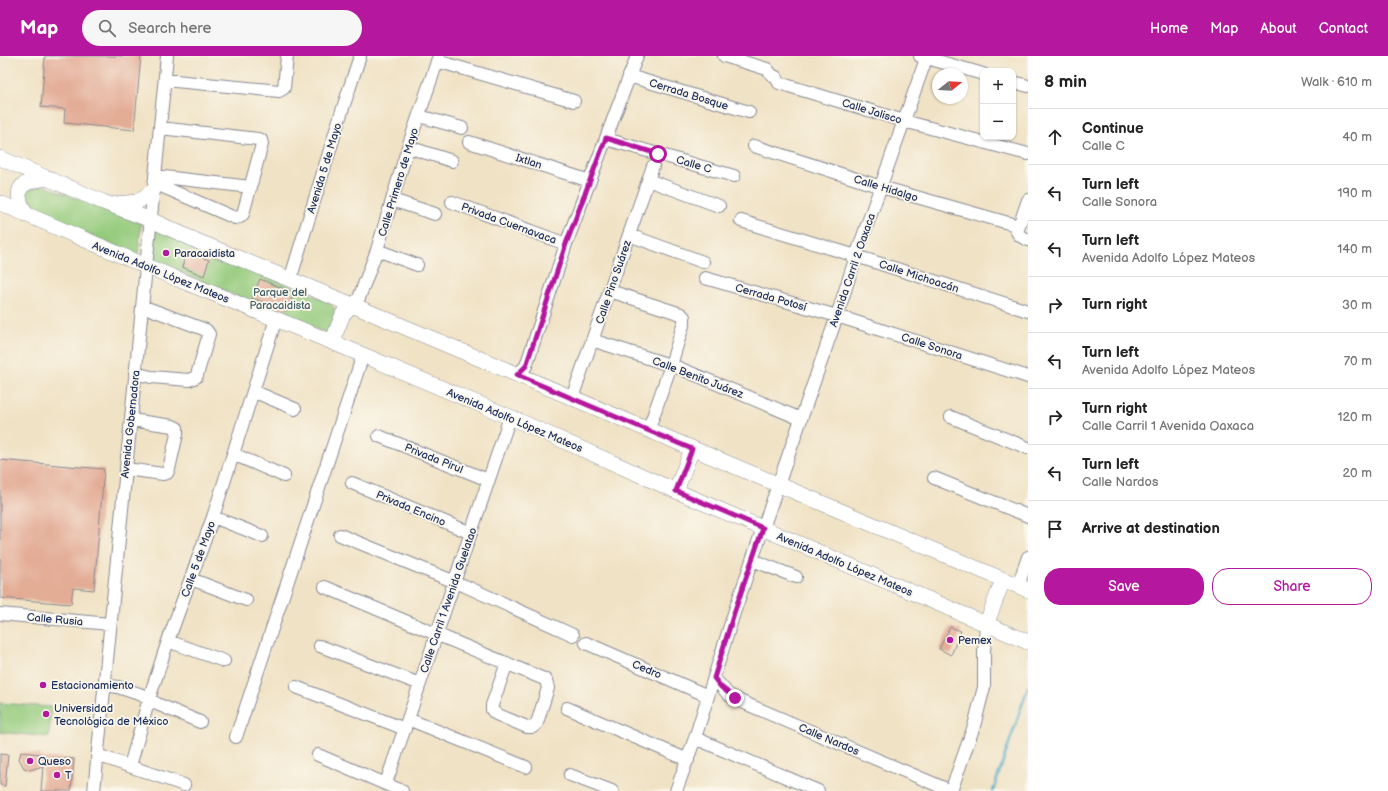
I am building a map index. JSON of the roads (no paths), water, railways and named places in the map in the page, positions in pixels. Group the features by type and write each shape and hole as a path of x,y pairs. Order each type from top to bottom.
{"main road":[{"path":"0,158 108,204 151,220 290,280 1024,588"},
{"path":"26,215 18,197 20,188 25,183 49,178"},
{"path":"108,204 138,202 154,183"},
{"name":"Avenida Adolfo López Mateos","path":"0,204 510,417 676,491 1028,642"},
{"path":"332,342 343,314 352,305"},
{"path":"676,491 692,449"},
{"path":"986,625 1003,580"}],"street":[{"name":"Avenida Gobernadora","path":"94,791 167,56"},
{"path":"164,80 279,91 284,88 287,56"},
{"name":"Avenida 5 de Mayo","path":"290,280 360,56"},
{"path":"517,375 526,366 566,244 637,56"},
{"name":"Calle Jalisco","path":"724,56 767,69 776,77 779,83 904,121 1028,154"},
{"path":"925,57 980,73"},
{"name":"Avenida Carril 2 Oaxaca","path":"676,791 688,760 734,613 925,57"},
{"path":"438,58 574,101"},
{"name":"Calle Primero de Mayo","path":"352,305 359,298 377,250 408,147 438,58"},
{"name":"Cerrada Bosque","path":"629,76 749,112"},
{"path":"1016,83 1028,86"},
{"path":"419,116 462,128"},
{"path":"154,183 237,218 243,214 262,144 260,139 160,128"},
{"name":"Calle C","path":"606,138 734,176"},
{"name":"Ixtlan","path":"469,142 590,181"},
{"name":"Calle Hidalgo","path":"754,146 1022,233"},
{"path":"408,147 452,161"},
{"name":"Calle Pino Suárez","path":"572,398 653,166"},
{"path":"648,180 719,206"},
{"path":"154,183 251,187"},
{"path":"392,200 435,214"},
{"path":"1022,233 1028,200"},
{"name":"Privada Cuernavaca","path":"452,202 566,244"},
{"name":"Calle Michoacán","path":"741,221 1028,311"},
{"path":"629,235 703,262"},
{"path":"377,250 417,265"},
{"name":"Cerrada Potosí","path":"705,278 837,316"},
{"path":"610,291 681,314 684,317 684,322 671,365 648,430"},
{"path":"135,373 151,377 194,379 197,375 209,334 206,330 142,306"},
{"name":"Calle Sonora","path":"837,316 1028,377"},
{"name":"Calle 5 de Mayo","path":"130,766 149,699 168,641 213,517 276,319"},
{"name":"Calle Benito Juárez","path":"592,340 671,365 801,418"},
{"path":"236,737 363,355"},
{"path":"254,391 295,409"},
{"name":"Calle Carril 1 Avenida Guelatao","path":"386,783 510,417"},
{"path":"952,417 1028,448"},
{"path":"126,469 163,474 167,473 177,434 177,428 172,426 131,420"},
{"name":"Privada Pirul","path":"379,436 488,480"},
{"path":"233,454 284,476"},
{"path":"934,478 1028,516"},
{"name":"Privada Encino","path":"352,483 471,532"},
{"path":"213,517 262,536"},
{"path":"340,535 455,582 574,635"},
{"path":"1024,588 1028,557"},
{"path":"752,560 796,577"},
{"path":"191,579 246,600"},
{"path":"325,587 507,663 544,679 548,682 548,688 537,723 533,727 528,727 496,714 492,710 492,705 507,663"},
{"name":"Calle Rusia","path":"0,614 110,624"},
{"path":"951,791 974,726 984,687 986,625"},
{"path":"168,641 224,661"},
{"name":"Cedro","path":"586,643 708,696"},
{"path":"320,646 420,684"},
{"name":"Calle Nardos","path":"714,678 728,694 742,702 951,791"},
{"path":"104,685 129,690 142,695 157,704 200,722"},
{"path":"296,687 407,724 526,767"},
{"path":"567,708 688,760"},
{"path":"695,738 818,791"},
{"path":"97,755 184,785"},
{"path":"318,755 402,791"},
{"path":"570,775 612,791"}],"waterway":[{"path":"993,791 1028,687"}],"place":[{"name":"Paracaidista","path":"166,253"},
{"name":"Pemex","path":"950,640"},
{"name":"Estacionamiento","path":"43,685"},
{"name":"Universidad Tecnológica de México","path":"46,714"},
{"name":"Queso","path":"30,761"},
{"name":"T","path":"57,775"}],"park label":[{"name":"Parque del Paracaidista","path":"280,298"}]}
